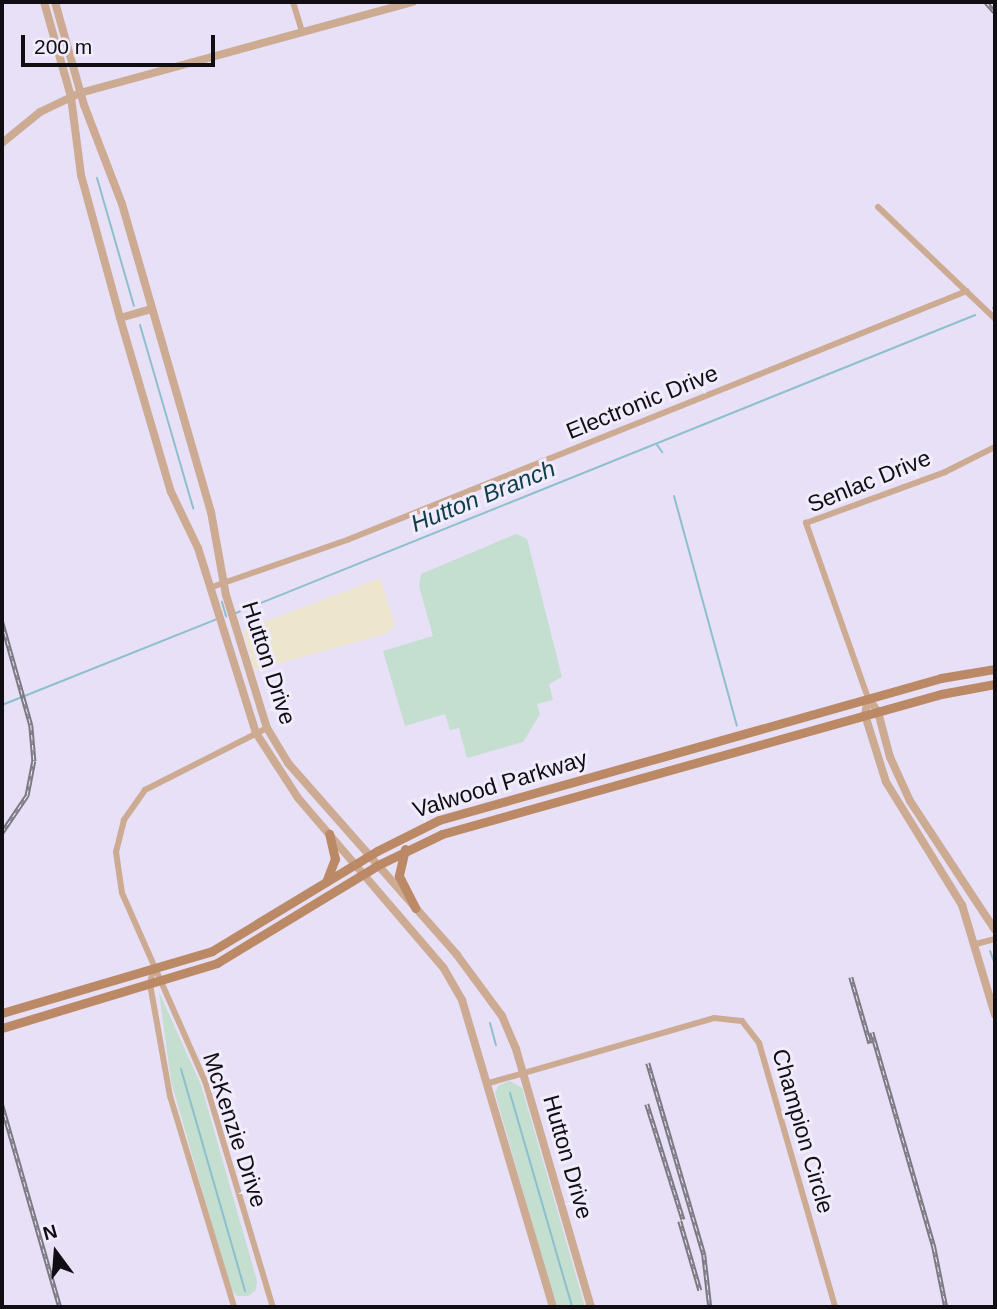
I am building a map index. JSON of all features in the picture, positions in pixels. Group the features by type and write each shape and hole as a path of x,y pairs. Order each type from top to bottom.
{"main road":[{"name":"Valwood Parkway","path":"2,1013 212,951 370,855 439,820 868,698 995,669"},
{"path":"971,673 974,687"},
{"name":"Valwood Parkway","path":"2,1028 150,984 241,951 405,849 442,834 865,715 995,684"},
{"path":"728,737 733,752"},
{"path":"552,786 557,801"},
{"path":"324,884 335,859 329,834"},
{"path":"405,849 399,876 415,908"}],"street":[{"name":"Hutton Drive","path":"44,2 76,95 122,204 211,512 226,595 267,728 288,763 487,991 524,1072 591,1307"},
{"name":"Hutton Drive","path":"55,2 76,95 81,175 120,318 171,492 212,587 256,733 276,769 443,967 462,999 553,1307"},
{"path":"293,2 302,33"},
{"path":"2,143 40,112 76,95 413,2"},
{"path":"878,207 995,319"},
{"name":"Electronic Drive","path":"212,587 347,540 967,291"},
{"path":"120,318 151,309"},
{"name":"Senlac Drive","path":"995,447 944,472 806,523 868,698 878,712 890,757 919,817 995,930"},
{"name":"Senlac Drive","path":"868,698 865,715 886,782 910,824 952,886 976,944 995,1015"},
{"path":"256,733 267,728"},
{"name":"McKenzie Drive","path":"256,733 151,785 124,820 116,852 122,893 140,929 153,970 162,980 175,1021 205,1081 273,1307"},
{"path":"910,824 919,817"},
{"path":"976,944 995,939"},
{"name":"McKenzie Drive","path":"153,970 150,984 170,1096 234,1307"},
{"name":"Champion Circle","path":"489,1083 714,1018 742,1021 759,1043 835,1307"}],"shaded area":[{"path":"2,2 995,2 995,1307 2,1307"},
{"path":"380,578 395,625 386,634 254,670 243,630"}],"green space":[{"path":"516,534 527,539 562,677 549,684 553,700 537,704 540,714 523,742 467,758 459,728 450,730 445,714 405,726 383,651 433,636 419,586 421,574"},
{"path":"159,992 201,1085 257,1281 256,1290 248,1296 237,1296 230,1288 171,1081"},
{"path":"510,1081 522,1088 585,1307 556,1307 495,1093 499,1085"}],"waterway":[{"path":"97,178 134,306"},
{"name":"Hutton Branch","path":"236,613 975,315"},
{"path":"140,325 193,508"},
{"path":"657,445 662,452"},
{"path":"674,496 737,726"},
{"path":"222,602 226,616"},
{"name":"Hutton Branch","path":"2,705 217,619"},
{"path":"990,951 995,964"},
{"path":"490,1023 496,1045"},
{"path":"181,1069 245,1291"},
{"path":"510,1093 572,1307"}],"railway":[{"path":"986,2 995,12"},
{"path":"2,622 31,725 34,761 27,796 2,833"},
{"path":"851,977 870,1043"},
{"path":"872,1032 934,1247 946,1307"},
{"path":"648,1063 704,1255 710,1307"},
{"path":"647,1104 683,1219"},
{"path":"2,1105 60,1307"},
{"path":"680,1221 700,1290"}]}
